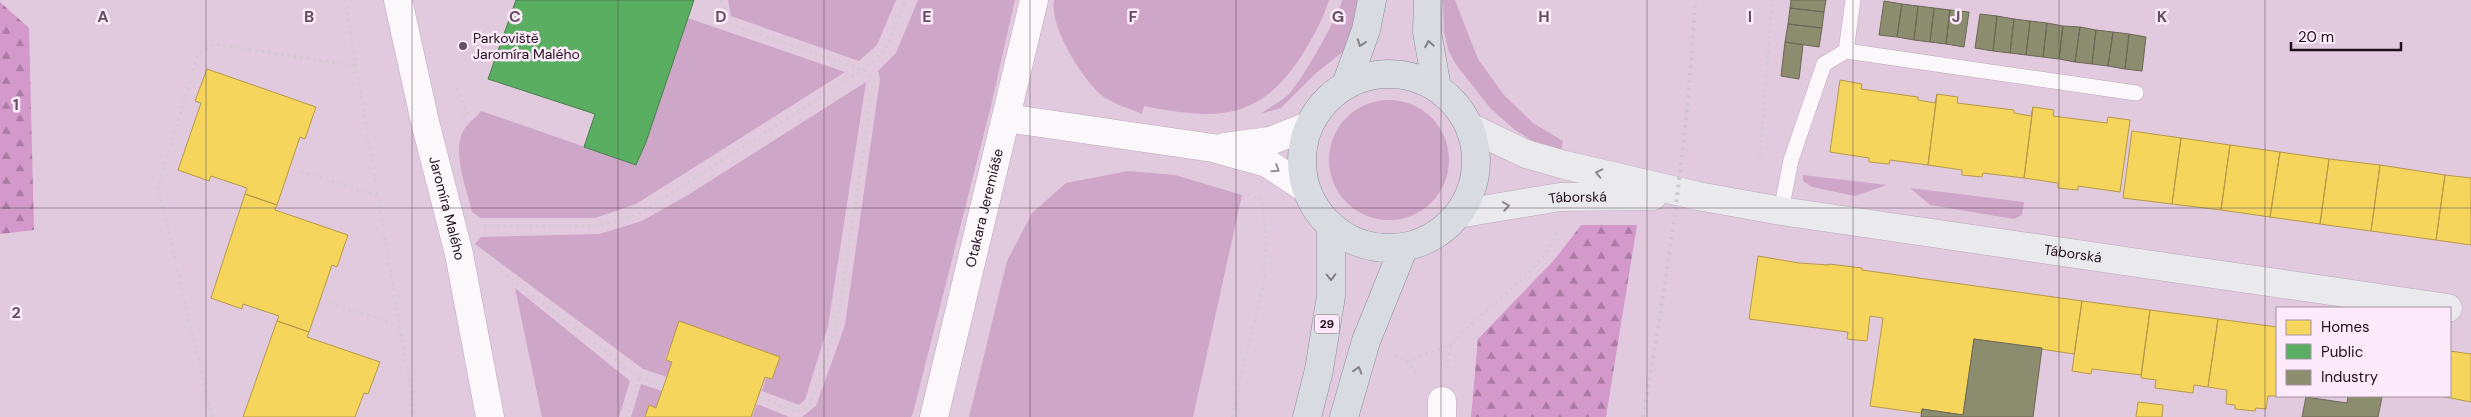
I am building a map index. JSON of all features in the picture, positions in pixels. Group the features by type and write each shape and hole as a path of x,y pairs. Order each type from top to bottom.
{"main road":[{"path":"1346,85 1366,30 1372,0"},
{"path":"1428,0 1427,32 1436,88"},
{"path":"1376,75 1407,76 1436,88 1457,104 1474,129 1478,156 1474,179 1469,195 1458,214 1436,234 1404,247 1371,247 1350,240 1331,228 1319,215 1305,188 1301,158 1308,126 1322,103 1346,85 1376,75"},
{"name":"Táborská","path":"1474,129 1526,154 1698,196 1781,211 2442,307"},
{"name":"Táborská","path":"1458,214 1560,196 1698,196"},
{"name":"29","path":"1307,417 1319,370 1332,296 1331,228"},
{"path":"1344,417 1366,341 1404,247"},
{"name":"Táborská","path":"2451,308 2471,312"}],"street":[{"name":"Otakara Jeremiáše","path":"934,417 1034,0"},
{"name":"Jaromíra Malého","path":"400,9 425,122 459,254 490,417"},
{"path":"1007,118 1213,148 1266,163 1305,188"},
{"path":"1213,148 1270,141 1308,126"}],"lane":[{"path":"1846,51 1854,0"},
{"path":"1781,211 1791,160 1824,64 1846,51 2136,93"}],"path":[{"path":"345,0 414,417"},
{"path":"721,0 726,23 863,70 874,79 837,325 810,404 797,412 764,399"},
{"path":"476,226 597,226 640,213 863,70 885,50 906,0"},
{"path":"1760,156 1772,0"},
{"path":"212,417 158,186 199,53 214,44 356,66"},
{"path":"456,123 468,116 457,88"},
{"path":"301,171 377,196"},
{"path":"1232,417 1264,280 1266,236 1262,200 1238,191"},
{"path":"1407,361 1452,344 1535,266 1556,238 1560,196"},
{"path":"494,266 639,377 659,384"},
{"path":"330,303 399,326"},
{"path":"1366,341 1407,361 1442,409"},
{"path":"1442,409 1452,344"},
{"path":"627,417 639,377"}],"shaded area":[{"path":"728,0 896,0 877,45 859,61 731,16"},
{"path":"918,0 1015,0 991,106 913,413 911,417 802,417 816,406 845,325 880,79 878,71 896,53"},
{"path":"1054,0 1329,0 1314,35 1286,77 1269,93 1252,104 1234,111 1214,114 1170,111 1144,106 1142,114 1104,97 1084,76 1061,36 1056,23"},
{"path":"1342,0 1361,0 1345,50 1315,74 1281,108 1260,114 1286,97 1295,87 1327,34"},
{"path":"1443,0 1455,0 1478,59 1504,95 1533,123 1563,141 1561,150 1533,141 1515,130 1491,109 1457,66 1449,52 1444,32"},
{"path":"688,18 845,72 636,204 595,218 481,218 472,212 461,169 459,147 465,128 481,111 637,165"},
{"path":"866,82 828,326 805,400 799,405 762,391 766,378 772,380 780,357 680,323 665,359 673,363 667,377 643,369 475,244 481,237 599,234 642,221 688,195"},
{"path":"1389,100 1412,104 1432,117 1445,137 1449,160 1445,183 1432,203 1412,216 1389,220 1366,216 1346,203 1333,183 1329,160 1333,137 1346,117 1366,104"},
{"path":"1128,171 1175,175 1242,195 1193,417 969,417 1007,261 1032,213 1066,183"},
{"path":"1803,175 1887,185 1855,196 1812,187 1803,181"},
{"path":"1910,188 2024,202 2022,215 2014,219 1930,205"},
{"path":"515,288 630,381 619,417 542,417"},
{"path":"641,384 662,391 657,408 650,406 645,417 631,417"},
{"path":"757,404 789,417 752,417"}],"green space":[{"path":"0,2 29,28 34,230 0,234"},
{"path":"1581,225 1637,225 1606,417 1471,417 1478,339 1555,259"}],"building: Homes":[{"path":"207,69 316,107 305,139 300,137 277,205 245,194 247,188 211,176 209,181 178,170 201,103 195,101"},
{"path":"1840,80 1862,84 1861,89 1918,97 1918,100 1935,103 1937,94 1928,165 1890,160 1889,164 1869,162 1869,158 1830,152"},
{"path":"1937,94 1958,97 1957,103 2014,110 2014,113 2031,116 2033,107 2024,178 1983,173 1982,177 1962,175 1962,170 1928,165"},
{"path":"2033,107 2054,110 2053,116 2107,123 2108,117 2130,120 2120,192 2078,186 2078,190 2058,188 2058,183 2024,178"},
{"path":"2132,131 2181,138 2172,204 2123,198"},
{"path":"2181,138 2230,145 2221,210 2172,204"},
{"path":"2230,145 2280,152 2270,217 2221,210"},
{"path":"2280,152 2329,159 2320,224 2270,217"},
{"path":"2329,159 2380,165 2371,231 2320,224"},
{"path":"2380,165 2445,175 2436,240 2371,231"},
{"path":"2445,175 2471,178 2471,245 2436,240"},
{"path":"245,194 277,205 275,210 348,235 337,267 332,265 309,332 277,321 279,316 243,304 242,309 211,298"},
{"path":"1758,256 1799,263 1862,268 1862,270 2082,301 2074,354 1974,339 1963,415 1922,409 1921,413 1870,406 1883,318 1870,316 1867,341 1847,339 1848,332 1749,319"},
{"path":"2082,301 2150,310 2141,375 2092,369 2091,374 2072,371"},
{"path":"2150,310 2218,319 2208,387 2194,385 2193,393 2155,388 2156,380 2141,378"},
{"path":"2218,319 2276,327 2276,396 2268,396 2266,409 2256,408 2255,411 2235,409 2235,405 2226,404 2227,390 2208,387"},
{"path":"277,321 309,332 307,337 380,362 368,394 364,393 355,417 243,417"},
{"path":"679,321 780,357 772,379 765,377 751,417 645,417 649,405 656,408 672,362 666,360"},
{"path":"2451,351 2471,354 2471,402 2445,397 2451,397"},
{"path":"2138,402 2163,405 2162,417 2136,417"}],"building: Public":[{"path":"516,0 694,0 646,142 636,165 584,147 595,114 488,79"}],"building: Industry":[{"path":"1791,0 1826,0 1824,12 1790,8"},
{"path":"1884,1 1902,4 1897,37 1879,35"},
{"path":"1902,4 1918,6 1914,40 1897,37"},
{"path":"1918,6 1934,8 1930,42 1914,40"},
{"path":"1790,8 1824,12 1822,28 1788,24"},
{"path":"1934,8 1950,10 1946,44 1930,42"},
{"path":"1950,10 1969,12 1964,47 1946,44"},
{"path":"1980,14 1997,16 1993,51 1975,48"},
{"path":"1997,16 2014,19 2010,53 1993,51"},
{"path":"2014,19 2030,21 2026,55 2010,53"},
{"path":"2030,21 2047,23 2043,57 2026,55"},
{"path":"2047,23 2063,26 2059,59 2043,57"},
{"path":"1788,24 1822,28 1819,47 1785,42"},
{"path":"2063,26 2080,27 2075,62 2059,59"},
{"path":"2080,27 2096,30 2092,64 2075,62"},
{"path":"2096,30 2113,32 2108,66 2092,64"},
{"path":"2113,32 2129,34 2125,69 2108,66"},
{"path":"2129,34 2146,37 2142,71 2125,69"},
{"path":"1785,42 1803,45 1799,79 1781,76"},
{"path":"1974,339 2042,348 2033,417 1921,417 1922,409 1963,415"},
{"path":"2306,397 2347,403 2348,397 2382,397 2378,417 2302,417"}],"railway":[{"path":"1643,417 1682,157 1695,0"}],"place":[{"name":"Parkoviště Jaromíra Malého","path":"463,46"}]}
